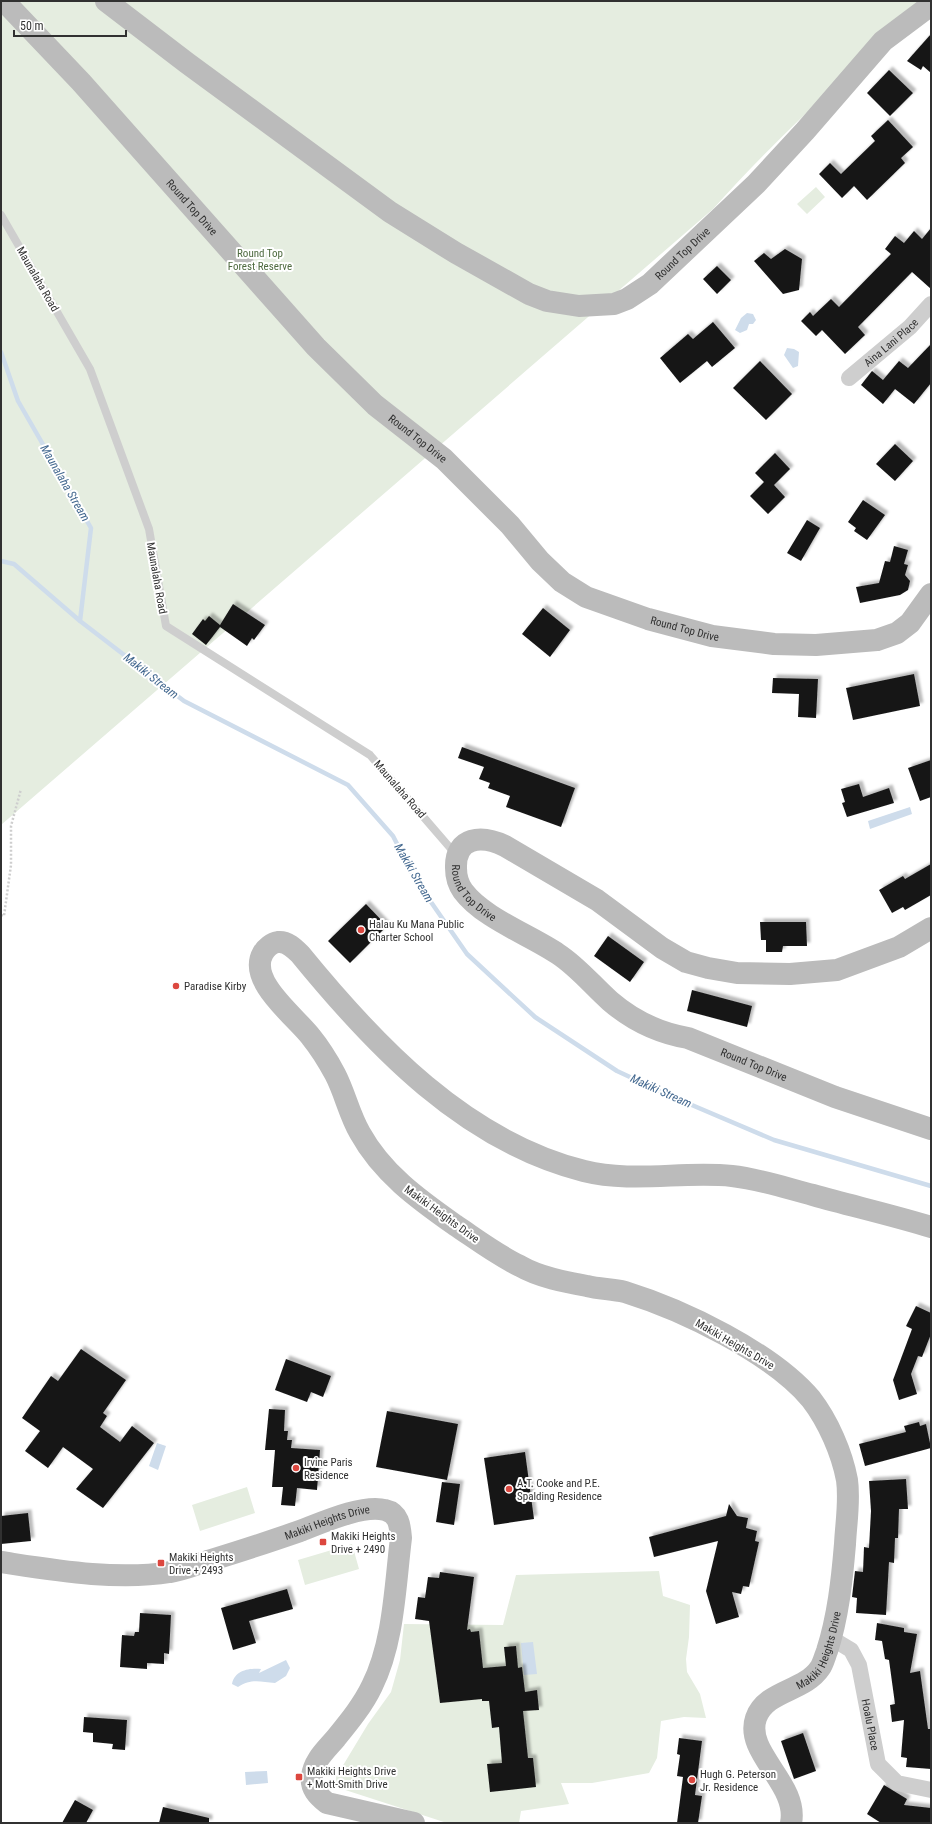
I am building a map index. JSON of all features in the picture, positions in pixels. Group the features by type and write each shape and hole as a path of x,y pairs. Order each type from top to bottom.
{"street":[{"name":"Round Top Drive","path":"4,1 81,82 316,347 374,405 444,459 510,525 540,561 568,586 586,597 616,609 712,636 774,644 816,645 877,640 897,634 910,623 931,594"},
{"name":"Round Top Drive","path":"106,1 193,68 390,212 456,253 529,294 546,301 579,306 614,304 628,299 650,284 756,184 805,131 883,41 931,6"},
{"name":"Aina Lani Place","path":"849,378 910,327 931,304"},
{"name":"Round Top Drive","path":"931,928 899,947 837,970 790,974 737,972 708,968 686,962 662,948 597,900 495,841 476,839 466,842 458,852 456,878 463,890 477,906 558,954 578,969 609,1000 639,1021 673,1036 688,1038 835,1096 931,1129"},
{"name":"Makiki Heights Drive","path":"791,1823 792,1805 781,1781 756,1741 755,1720 762,1708 770,1701 798,1687 820,1669 831,1638 840,1596 848,1498 847,1481 836,1446 813,1402 778,1369 760,1356 699,1322 623,1292 582,1285 522,1268 469,1235 414,1195 390,1174 371,1150 351,1114 338,1080 319,1048 309,1033 270,991 264,981 261,967 262,955 270,945 278,942 291,946 300,954 352,1015 411,1074 476,1124 524,1150 586,1171 618,1175 732,1176 774,1185 931,1227"},
{"name":"Makiki Heights Drive","path":"1,1562 105,1574 137,1575 171,1572 345,1515 377,1509 386,1510 394,1514 400,1524 401,1538 389,1629 380,1667 372,1687 359,1709 321,1755 315,1764 311,1777 312,1786 318,1796 327,1803 359,1817 414,1823"},
{"name":"Hoalu Place","path":"831,1638 851,1650 859,1665 878,1764 897,1783 931,1790"}],"lane":[{"name":"Maunalaha Road","path":"1,215 90,369 148,529 166,626 370,755 452,850 458,852"}],"path":[{"path":"1,915 4,916 11,865 11,826 21,789"}],"green space":[{"name":"Round Top Forest Reserve","path":"1,1 928,1 764,154 713,209 1,825"},
{"path":"816,187 825,197 807,214 797,204"},
{"path":"247,1487 255,1513 200,1531 192,1505"},
{"path":"352,1544 359,1569 305,1585 298,1560"},
{"path":"659,1571 663,1596 690,1605 689,1637 686,1659 687,1672 700,1694 706,1718 684,1717 661,1721 657,1758 649,1773 592,1783 561,1783 569,1804 521,1811 519,1823 447,1823 336,1787 336,1777 368,1724 391,1692 400,1660 404,1624 503,1625 516,1575"}],"water":[{"path":"747,313 753,314 756,320 753,324 749,324 747,330 740,333 735,330 741,318"},
{"path":"787,348 794,349 799,352 798,366 793,368 784,355"},
{"path":"910,807 912,814 870,829 868,821"},
{"path":"157,1443 166,1446 158,1470 149,1466"},
{"path":"533,1642 537,1674 524,1675 521,1643"},
{"path":"286,1660 290,1668 286,1676 275,1683 261,1681 247,1682 238,1687 232,1684 236,1676 243,1671 261,1669 259,1673"},
{"path":"267,1771 268,1783 246,1785 245,1772"}],"building":[{"path":"931,34 931,73 923,66 921,70 907,61"},
{"path":"889,70 913,93 890,116 867,93"},
{"path":"888,120 913,147 901,158 905,163 867,200 854,186 842,198 819,174 830,163 841,174 875,141 871,136"},
{"path":"931,228 931,289 912,272 858,327 865,335 845,354 822,330 816,336 801,321 810,312 813,316 831,299 839,307 891,254 885,249 895,236 904,243 914,231 922,239"},
{"path":"785,249 802,259 799,290 783,294 754,261 764,253 771,259"},
{"path":"717,266 731,280 717,294 703,279"},
{"path":"713,322 735,348 712,367 707,361 680,383 660,358 688,334 693,339"},
{"path":"931,344 931,383 914,404 895,389 883,404 861,385 872,371 883,380 899,361 908,368"},
{"path":"760,361 792,394 766,420 733,388"},
{"path":"895,444 913,461 895,481 876,464"},
{"path":"775,453 790,469 774,485 785,497 768,514 750,496 764,482 755,473"},
{"path":"863,500 885,515 867,540 854,531 856,528 848,522"},
{"path":"807,520 820,528 801,561 787,553"},
{"path":"894,546 908,550 904,564 908,565 905,575 910,581 908,590 900,595 860,603 856,587 879,583 885,561 890,562"},
{"path":"233,604 265,625 254,640 252,638 247,646 220,627 206,645 192,634 203,619 205,621 209,616 220,625"},
{"path":"543,608 570,630 550,657 522,634"},
{"path":"914,674 920,706 853,720 846,688"},
{"path":"773,678 818,679 816,718 798,717 799,694 772,693"},
{"path":"462,747 575,788 561,827 506,807 510,796 488,788 490,783 479,779 484,767 458,758"},
{"path":"931,760 931,797 920,801 908,768"},
{"path":"859,784 863,797 889,788 894,803 847,817 842,803 845,802 841,789"},
{"path":"931,864 931,895 905,910 903,907 892,913 879,890 903,876 905,879"},
{"name":"Halau Ku Mana Public Charter School","path":"366,904 387,926 350,963 328,941"},
{"path":"760,922 806,922 807,946 783,946 782,952 766,952 766,940 761,940"},
{"path":"608,936 644,962 630,982 594,956"},
{"path":"692,990 752,1006 747,1027 687,1011"},
{"path":"916,1306 931,1313 931,1334 922,1357 918,1356 911,1374 917,1394 899,1400 893,1380 912,1329 906,1326"},
{"path":"81,1349 126,1380 103,1413 107,1416 100,1427 120,1442 132,1426 154,1443 103,1508 76,1489 93,1469 63,1447 48,1468 25,1451 40,1431 22,1418 51,1376 58,1381"},
{"path":"286,1359 331,1376 323,1397 311,1392 307,1402 275,1390"},
{"name":"Irvine Paris Residence","path":"269,1409 285,1410 284,1431 288,1431 287,1440 292,1440 291,1448 320,1450 317,1490 297,1488 295,1506 281,1505 283,1487 272,1487 275,1450 265,1450"},
{"path":"387,1411 458,1424 447,1480 376,1467"},
{"path":"919,1422 920,1426 926,1424 931,1448 865,1466 859,1444 906,1432 904,1426"},
{"name":"A.T. Cooke and P.E. Spalding Residence","path":"525,1452 534,1519 494,1525 484,1458"},
{"path":"906,1479 908,1509 899,1509 898,1538 895,1538 894,1563 889,1562 886,1615 856,1613 857,1598 852,1597 855,1571 863,1572 864,1547 869,1548 871,1511 869,1481"},
{"path":"442,1482 460,1484 454,1525 436,1522"},
{"path":"729,1504 737,1516 748,1518 746,1528 757,1531 755,1541 759,1542 749,1587 743,1586 741,1594 732,1592 739,1617 716,1624 706,1591 718,1541 654,1557 649,1537 726,1516"},
{"path":"28,1513 31,1541 1,1544 1,1516"},
{"path":"440,1572 474,1577 467,1630 470,1629 471,1632 479,1631 483,1668 506,1666 504,1647 516,1646 518,1668 522,1667 525,1692 537,1690 539,1710 523,1711 528,1758 533,1758 536,1787 490,1792 487,1764 502,1763 499,1727 492,1728 489,1701 482,1701 482,1699 440,1703 429,1621 415,1619 418,1597 425,1598 428,1577 439,1578"},
{"path":"287,1589 293,1609 249,1621 256,1643 233,1650 221,1608"},
{"path":"140,1613 171,1615 169,1654 164,1653 164,1664 147,1663 147,1669 120,1667 122,1635 134,1636 135,1632 139,1632"},
{"path":"877,1623 904,1628 904,1632 917,1634 910,1673 920,1671 928,1729 931,1729 931,1769 906,1767 907,1758 901,1757 904,1720 892,1722 890,1705 895,1704 889,1660 885,1659 882,1641 875,1640"},
{"path":"84,1717 127,1720 125,1750 112,1749 113,1744 93,1742 93,1733 83,1732"},
{"path":"803,1733 816,1771 794,1779 781,1741"},
{"name":"Hugh G. Peterson Jr. Residence","path":"679,1738 702,1741 695,1795 702,1796 698,1823 677,1823 683,1777 677,1776 680,1755 677,1754"},
{"path":"884,1785 907,1799 904,1805 931,1808 931,1823 881,1823 867,1814"},
{"path":"75,1800 93,1810 86,1823 62,1823"},
{"path":"163,1807 209,1818 209,1823 159,1823"}],"waterway":[{"name":"Maunalaha Stream","path":"1,352 18,401 91,528 80,621"},
{"name":"Makiki Stream","path":"1,561 14,564 80,621 184,701 348,785 393,836 415,879 467,954 535,1017 617,1071 673,1097 774,1140 931,1186"}],"place":[{"name":"Halau Ku Mana Public Charter School","path":"361,930"},
{"name":"Paradise Kirby","path":"176,986"},
{"name":"Irvine Paris Residence","path":"296,1468"},
{"name":"A.T. Cooke and P.E. Spalding Residence","path":"509,1489"},
{"name":"Makiki Heights Drive + 2490","path":"323,1542"},
{"name":"Makiki Heights Drive + 2493","path":"161,1563"},
{"name":"Makiki Heights Drive + Mott-Smith Drive","path":"299,1777"},
{"name":"Hugh G. Peterson Jr. Residence","path":"692,1780"}]}
